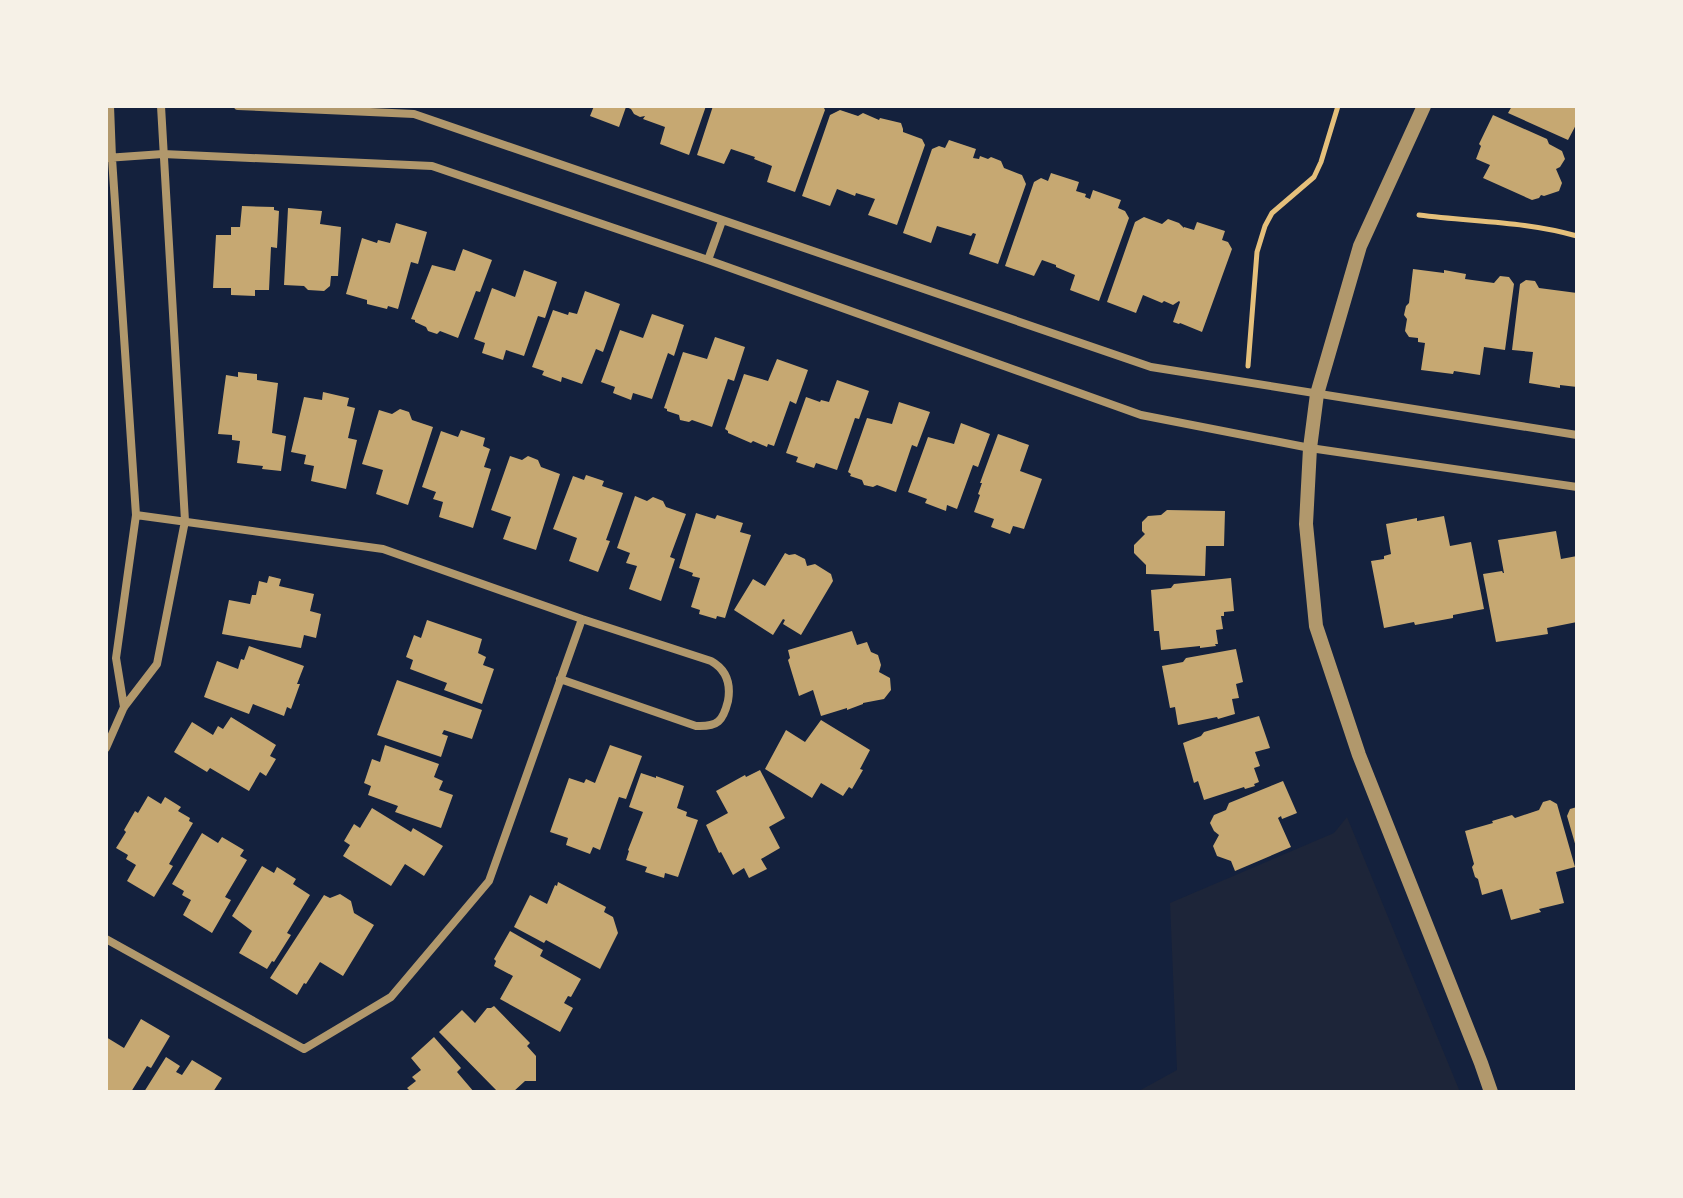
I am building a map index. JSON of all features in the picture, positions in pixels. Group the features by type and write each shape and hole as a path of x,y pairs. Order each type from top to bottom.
{"street":[{"path":"110,106 109,158 136,515 116,658 124,707"},
{"path":"106,748 124,707 157,664 185,521 161,106"},
{"path":"238,106 414,114 1151,367 1577,435"},
{"path":"1424,106 1360,246 1317,394 1310,448 1306,524 1316,626 1359,755 1491,1092"},
{"path":"109,158 163,154 432,166 708,260 1141,415 1310,448 1577,487"},
{"path":"708,260 722,221"},
{"path":"136,515 383,549 711,661 724,671 730,689 724,716 714,725 696,726 560,679"},
{"path":"106,939 304,1049 391,997 489,881 582,619"},
{"path":"1481,1063 1498,1092"}],"path":[{"path":"1248,370 1257,252 1265,226 1272,213 1314,177 1338,106"},
{"path":"1419,215 1501,221 1552,228 1577,236"}],"shaded area":[{"path":"1347,817 1460,1092 1137,1092 1177,1070 1170,903 1334,833"}],"building":[{"path":"594,106 706,106 689,155 660,144 665,127 643,119 645,116 640,117 626,107 619,127 590,116"},
{"path":"713,106 823,106 825,110 795,192 767,182 772,166 755,157 731,149 724,164 697,155"},
{"path":"1512,106 1577,106 1577,123 1568,140 1508,113"},
{"path":"840,110 901,123 903,132 922,139 925,145 897,225 868,215 875,199 856,193 855,196 837,189 830,206 802,196 830,115"},
{"path":"1493,115 1547,139 1549,144 1562,151 1565,159 1556,169 1562,183 1559,191 1532,200 1483,178 1490,165 1476,159 1479,144"},
{"path":"949,140 976,149 973,158 991,157 1001,161 1004,168 1022,175 1026,184 998,264 969,254 976,234 973,233 971,236 937,226 931,243 903,233 932,149 939,146 945,148"},
{"path":"1051,173 1079,182 1076,191 1090,199 1093,190 1121,200 1118,208 1125,211 1129,218 1099,301 1070,290 1075,275 1056,265 1042,260 1034,276 1005,266 1034,182 1041,178 1048,181"},
{"path":"242,206 274,207 279,211 277,248 271,247 269,290 255,290 255,296 231,295 231,288 213,288 216,235 231,235 231,227 240,227"},
{"path":"288,208 322,211 320,224 341,227 338,276 331,276 330,286 324,291 284,285"},
{"path":"1144,217 1162,224 1168,219 1194,230 1197,222 1225,231 1222,240 1228,242 1232,249 1202,332 1173,322 1179,301 1173,305 1143,295 1136,313 1107,302 1135,222"},
{"path":"396,223 427,232 418,264 411,262 398,309 367,304 367,300 346,294 362,238 390,243"},
{"path":"463,249 492,260 480,292 476,291 458,338 440,331 437,334 428,331 411,319 432,265 455,271"},
{"path":"1413,269 1444,273 1444,270 1466,274 1465,279 1494,283 1500,276 1509,277 1514,284 1505,350 1484,347 1480,375 1421,370 1425,343 1409,337 1405,331 1407,319 1404,315 1409,303"},
{"path":"524,270 557,282 545,318 538,316 524,356 506,350 503,360 482,353 485,343 474,339 492,288 515,297"},
{"path":"1526,280 1535,281 1539,288 1577,293 1577,387 1560,385 1560,388 1529,383 1533,352 1512,350 1520,284"},
{"path":"585,291 620,304 603,352 596,349 582,384 562,377 561,382 542,375 544,371 532,367 553,310 568,315 569,312 577,314"},
{"path":"652,314 684,325 674,356 668,353 652,399 633,393 631,400 613,393 615,387 601,382 620,330 643,338"},
{"path":"715,337 745,347 734,381 728,379 712,427 692,420 680,420 679,415 664,408 683,352 707,359"},
{"path":"777,359 808,370 796,404 790,401 774,446 751,443 728,433 725,429 744,374 768,381"},
{"path":"238,372 257,374 257,380 278,383 272,433 286,436 281,471 237,463 240,441 232,440 232,435 218,434 226,375 238,377"},
{"path":"837,380 869,391 859,419 855,418 837,470 816,463 814,468 796,462 798,457 786,453 806,397 829,402"},
{"path":"323,392 349,398 347,406 355,408 348,438 357,440 346,489 311,481 314,466 304,464 306,455 291,452 304,397 322,400"},
{"path":"899,402 930,412 917,447 912,445 896,492 877,485 864,485 862,480 850,476 848,472 867,418 892,424"},
{"path":"400,409 409,412 412,420 433,427 408,505 376,494 383,470 362,464 379,410 392,414"},
{"path":"961,423 990,434 978,467 973,465 957,509 947,505 946,511 908,492 928,437 954,444"},
{"path":"461,430 485,438 483,446 490,449 484,467 491,469 473,528 439,517 443,502 433,499 436,492 422,487 441,431 458,437"},
{"path":"998,434 1029,445 1020,471 1042,479 1024,529 1013,526 1010,534 991,527 994,519 974,512 980,495 980,483"},
{"path":"510,456 522,460 528,456 538,460 541,467 560,474 536,550 503,539 511,517 491,510"},
{"path":"586,475 604,481 602,486 623,493 598,572 569,561 577,538 553,529 573,476 584,480"},
{"path":"635,496 647,501 653,497 663,501 666,507 686,514 670,557 675,559 661,601 629,589 637,566 626,563 630,553 617,548"},
{"path":"1167,510 1225,511 1224,546 1206,546 1205,576 1146,574 1146,565 1134,553 1134,545 1145,534 1142,522 1148,516 1161,515"},
{"path":"696,513 715,519 717,515 743,523 740,532 751,535 725,618 699,614 700,610 691,607 700,578 679,568"},
{"path":"1444,516 1450,546 1471,542 1484,609 1453,615 1453,618 1384,628 1371,561 1384,559 1384,556 1391,554 1386,524"},
{"path":"1556,531 1561,559 1577,556 1577,622 1547,628 1548,634 1496,642 1483,574 1504,573 1498,540"},
{"path":"785,553 805,559 807,566 815,564 831,574 833,581 801,635 783,624 783,619 773,635 734,610 753,579 765,586"},
{"path":"269,576 281,579 279,586 314,594 310,611 321,614 316,638 304,635 301,648 222,634 229,600 250,604 259,581 267,583"},
{"path":"1231,578 1234,611 1224,612 1221,616 1223,629 1216,630 1218,644 1161,650 1159,631 1154,631 1151,590 1171,588 1174,584"},
{"path":"427,620 482,639 478,653 486,657 483,665 494,669 482,704 444,690 447,683 410,669 413,660 406,657 414,635 421,638"},
{"path":"852,631 857,645 867,642 871,652 878,655 881,665 879,672 890,678 891,690 884,699 821,716 813,690 799,696 788,650"},
{"path":"249,646 304,666 291,709 287,707 284,716 253,704 249,714 204,697 217,661 238,669"},
{"path":"1236,649 1243,682 1236,684 1239,698 1232,699 1235,714 1178,725 1175,707 1170,708 1162,666 1183,662 1186,658"},
{"path":"397,680 482,710 472,739 444,730 442,734 448,736 441,757 377,735"},
{"path":"1259,716 1270,748 1255,752 1260,766 1254,768 1259,782 1255,786 1204,800 1198,781 1194,783 1183,743 1204,732"},
{"path":"231,717 276,745 270,756 276,759 266,776 260,772 249,791 210,768 207,772 174,752 192,722 213,735 218,726 223,729"},
{"path":"821,720 870,750 852,789 849,787 843,796 821,783 812,798 765,769 786,730 805,742"},
{"path":"385,745 439,764 434,777 443,781 439,790 453,795 441,828 395,812 398,806 368,795 371,786 364,783 372,759 380,762"},
{"path":"610,745 642,756 626,799 619,797 600,850 593,847 590,854 566,845 568,838 550,832 569,778 595,783"},
{"path":"760,770 785,818 769,827 780,848 761,859 767,869 749,878 744,868 733,875 706,825 728,813 716,791"},
{"path":"641,773 684,786 677,808 687,812 686,816 698,820 678,877 665,873 664,878 645,872 647,867 626,860 643,812 629,807"},
{"path":"1283,781 1297,813 1278,818 1291,847 1235,871 1231,861 1217,856 1213,846 1219,835 1210,823 1214,815 1226,810 1229,803"},
{"path":"148,796 161,804 165,797 181,807 178,811 193,823 154,897 127,881 136,865 126,859 128,855 116,848 135,811 138,813"},
{"path":"1550,800 1557,804 1575,867 1556,872 1564,903 1511,920 1502,889 1482,895 1472,867 1474,864 1465,831 1512,815 1515,818 1539,810 1543,802"},
{"path":"1577,807 1576,847 1567,816 1570,809"},
{"path":"372,808 411,832 413,828 443,846 424,876 405,864 391,886 343,856 350,845 344,841 354,824 360,828"},
{"path":"202,833 218,843 222,837 244,850 240,856 247,860 225,897 231,900 212,933 183,915 191,900 172,884"},
{"path":"262,866 274,873 277,867 296,879 293,884 310,895 287,933 291,935 267,969 239,953 252,931 232,916"},
{"path":"558,882 606,907 604,912 613,917 618,933 600,969 514,927 530,895 547,904"},
{"path":"340,894 351,901 354,913 374,925 343,976 320,962 297,995 270,978 324,895 330,898"},
{"path":"510,931 543,950 540,956 581,979 564,1003 573,1008 560,1032 500,999 513,976 494,966 494,959"},
{"path":"494,1006 530,1043 527,1046 536,1056 536,1081 525,1081 513,1092 498,1092 439,1032 462,1010 475,1023 487,1008"},
{"path":"141,1019 170,1036 151,1068 147,1066 131,1092 106,1092 106,1037 124,1048"},
{"path":"434,1037 461,1068 457,1072 474,1092 407,1092 407,1088 416,1081 412,1077 421,1070 411,1058"},
{"path":"166,1057 180,1066 176,1072 182,1075 192,1060 222,1078 213,1092 144,1092"}]}
